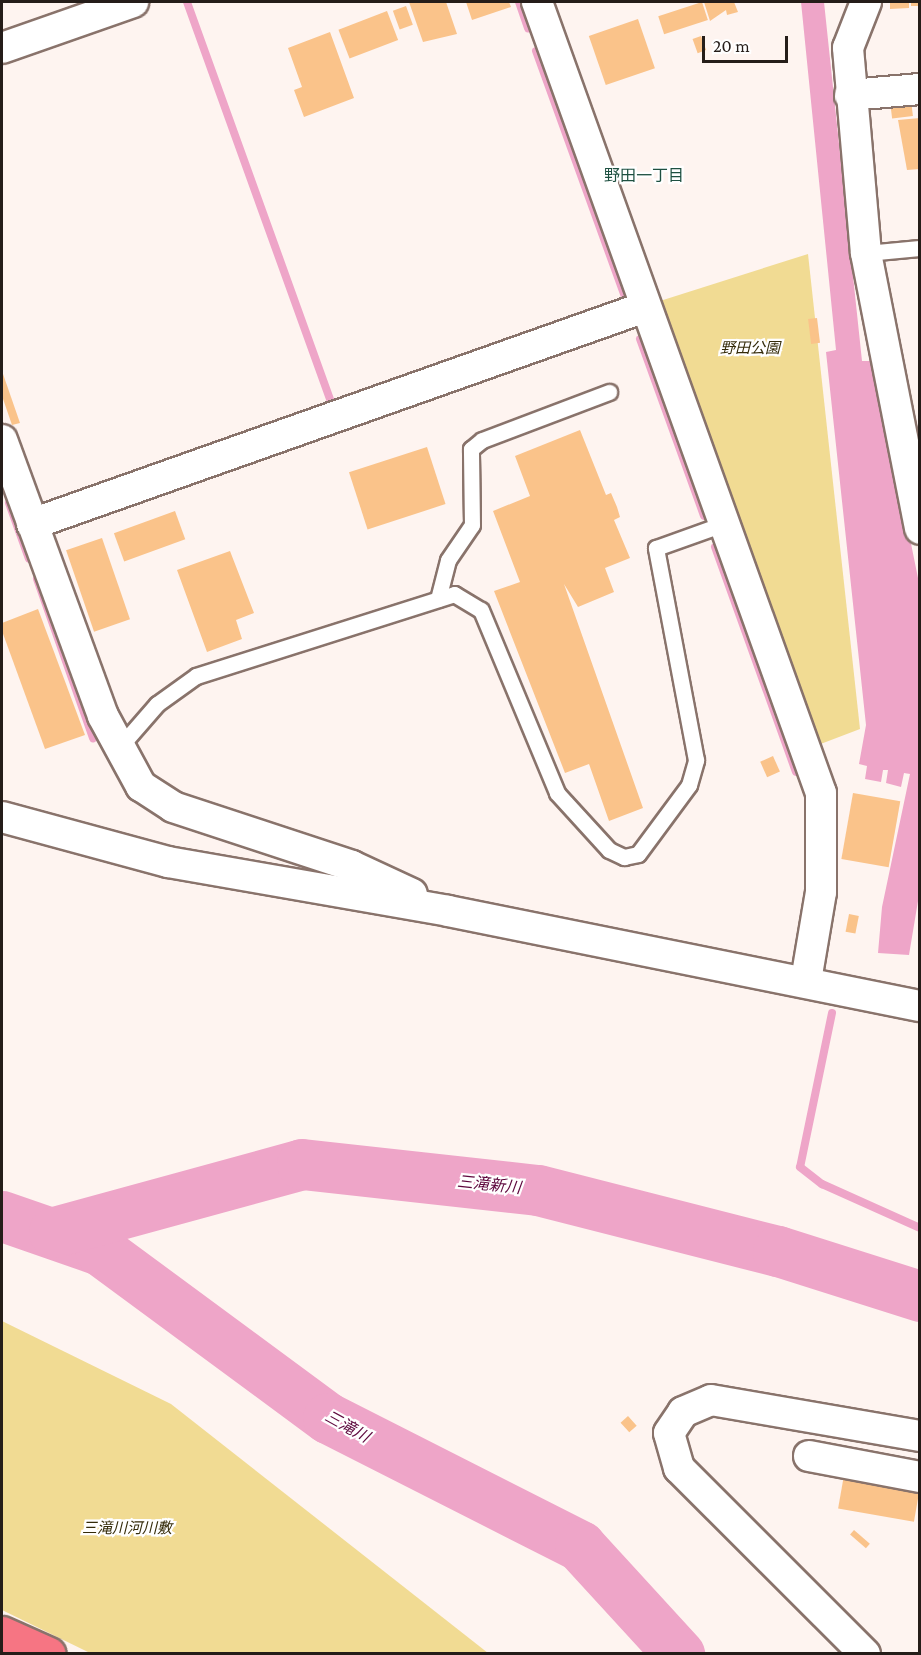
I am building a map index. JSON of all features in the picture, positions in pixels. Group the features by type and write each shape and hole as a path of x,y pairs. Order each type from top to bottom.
{"highway":[{"path":"2,1633 49,1653"}],"street":[{"path":"2,48 133,2"},
{"path":"537,2 821,793 821,892 806,981"},
{"path":"866,2 848,48 850,95 866,253 915,484 920,529"},
{"path":"850,95 920,89"},
{"path":"32,524 645,307"},
{"path":"2,440 117,750 141,786 173,807 352,866 448,911"},
{"path":"2,817 168,862 448,911 806,981 920,1006"},
{"path":"865,1653 679,1468 669,1433 683,1412 711,1400 920,1436"},
{"path":"809,1456 920,1477"}],"lane":[{"path":"866,253 920,248"},
{"path":"438,599 448,560 472,525 471,449 482,440 609,392"},
{"path":"117,750 157,704 196,676 454,594 481,610 557,793 609,850 624,857 638,854 689,785 696,760 656,548 723,524"}],"green space":[{"name":"野田公園","path":"808,254 860,729 818,745 660,301"},
{"name":"三滝川河川敷","path":"2,1321 171,1404 488,1653 90,1653 2,1610"}],"shaded area":[{"path":"801,2 824,2 862,361 874,361 919,583 920,889 909,955 878,953 882,907 910,774 904,773 901,787 886,783 888,770 883,770 881,782 865,779 867,766 859,764 866,725 826,352 836,350"}],"building":[{"path":"409,2 446,2 457,34 423,42"},
{"path":"466,2 509,2 511,7 472,20"},
{"path":"702,2 708,20 664,34 658,16"},
{"path":"704,2 734,2 738,12 727,15 726,10 710,21"},
{"path":"890,2 909,2 909,8 890,9"},
{"path":"911,2 920,2 920,6 911,6"},
{"path":"406,6 413,25 400,30 393,11"},
{"path":"387,11 398,40 350,59 338,30"},
{"path":"638,19 655,68 606,85 589,36"},
{"path":"330,32 354,98 304,117 294,90 302,87 288,48"},
{"path":"701,36 706,50 698,53 693,39"},
{"path":"911,100 913,116 892,118 890,103"},
{"path":"920,118 920,169 907,170 898,120"},
{"path":"817,318 820,343 811,344 808,319"},
{"path":"2,371 20,423 12,425 2,396"},
{"path":"580,430 606,495 611,493 617,507 620,517 614,520 630,558 605,568 614,592 578,607 564,584 643,808 609,821 589,764 565,773 494,591 520,582 493,511 530,496 515,456"},
{"path":"427,447 446,504 368,529 349,472"},
{"path":"175,511 185,539 124,561 114,533"},
{"path":"102,538 130,619 94,632 66,550"},
{"path":"230,551 254,613 236,620 242,639 207,652 177,570"},
{"path":"38,609 85,735 45,749 2,631 2,623"},
{"path":"773,756 780,772 767,777 760,762"},
{"path":"853,793 900,801 889,867 841,859"},
{"path":"849,914 859,916 855,934 846,932"},
{"path":"628,1416 637,1426 629,1432 621,1423"},
{"path":"844,1475 920,1488 914,1522 838,1508"},
{"path":"854,1530 870,1544 866,1548 850,1535"}],"waterway":[{"path":"187,2 332,404"},
{"path":"519,2 528,28"},
{"path":"536,51 627,303"},
{"path":"640,339 704,516"},
{"path":"9,503 29,559"},
{"path":"715,547 796,772"},
{"path":"37,579 93,738"},
{"path":"832,1013 800,1167 822,1184 920,1228"},
{"name":"三滝新川","path":"54,1232 302,1164 538,1190 778,1251 920,1296"},
{"name":"三滝川","path":"2,1216 100,1250 328,1418 580,1546 679,1654"}],"district":[{"name":"野田一丁目","path":"644,176"}]}
